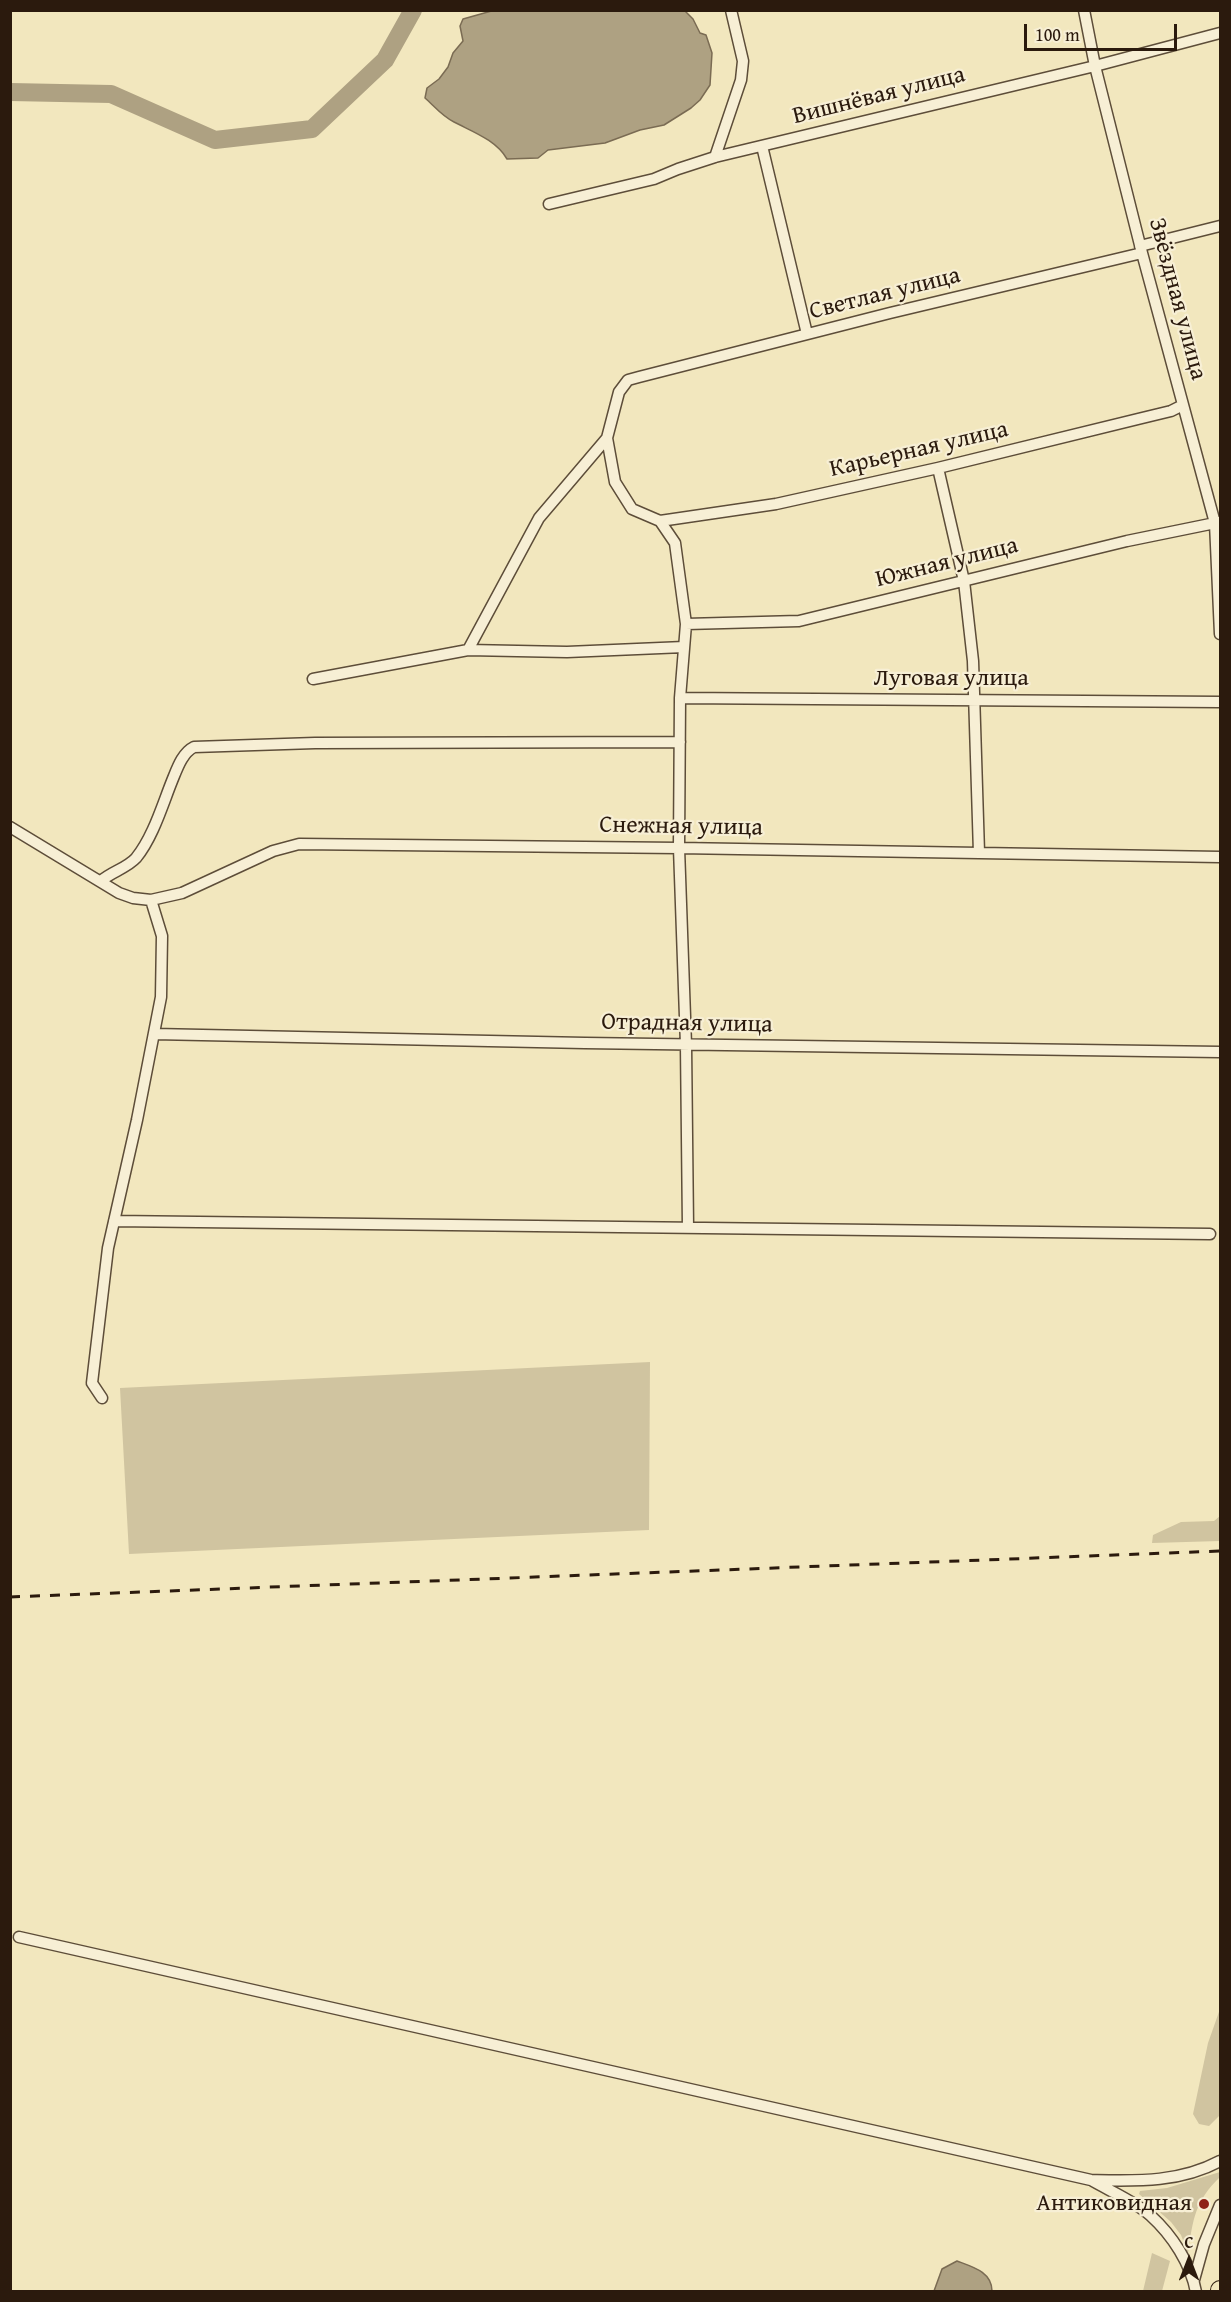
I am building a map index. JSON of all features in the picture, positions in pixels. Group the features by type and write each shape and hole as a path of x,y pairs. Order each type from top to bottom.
{"street":[{"path":"715,157 741,80 743,61 731,10"},
{"name":"Звёздная улица","path":"1084,10 1095,66 1141,250 1218,523 1221,634"},
{"name":"Вишнёвая улица","path":"549,204 654,179 715,157 1095,66 1221,33"},
{"path":"762,146 807,334"},
{"name":"Светлая улица","path":"607,438 619,392 628,380 1141,250 1221,226"},
{"name":"Карьерная улица","path":"660,521 776,504 938,468 1171,411 1183,405"},
{"path":"607,438 615,482 632,509 660,521 675,543 686,624 680,698 679,848 686,1045 688,1228"},
{"path":"468,650 539,519 607,438"},
{"path":"938,468 964,581 973,661 979,853"},
{"name":"Южная улица","path":"686,624 798,621 1127,541 1218,523"},
{"path":"313,680 468,650 567,652 684,647"},
{"name":"Луговая улица","path":"680,698 1221,702"},
{"path":"101,881 110,873 135,859 155,822 177,768 187,750 194,747 315,743 680,742"},
{"path":"10,827 119,893 133,898 152,900 162,936 161,997 108,1248 92,1383 102,1398"},
{"name":"Снежная улица","path":"152,900 182,893 273,851 299,844 1221,857"},
{"name":"Отрадная улица","path":"154,1034 686,1045 1221,1052"},
{"path":"114,1221 1210,1234"},
{"path":"20,1937 1091,2180 1156,2181 1206,2169 1221,2162"},
{"path":"1091,2180 1151,2215 1180,2250 1195,2286"},
{"path":"1195,2286 1204,2244 1221,2205"}],"shaded area":[{"path":"495,10 685,11 693,19 700,33 706,35 712,53 710,85 700,100 691,108 664,125 640,130 605,143 548,150 538,158 507,159 497,147 450,120 425,98 427,88 439,79 448,67 453,53 463,41 460,26 463,19"},
{"path":"650,1362 649,1530 129,1554 120,1388"},
{"path":"1220,1516 1220,1541 1152,1543 1153,1535 1181,1522 1214,1521"},
{"path":"1220,2009 1220,2115 1209,2126 1199,2124 1193,2114 1208,2043"},
{"path":"1220,2172 1220,2177 1205,2194 1196,2211 1188,2253 1181,2235 1171,2222 1139,2194 1140,2191 1167,2188"},
{"path":"1152,2253 1170,2261 1162,2291 1143,2291"},
{"path":"957,2261 985,2275 989,2279 992,2291 934,2291 942,2269"}],"waterway":[{"path":"10,92 111,94 215,140 312,129 385,60 413,10"}],"railway":[{"path":"10,1597 1220,1551"}],"place":[{"name":"Антиковидная","path":"1204,2204"}]}
